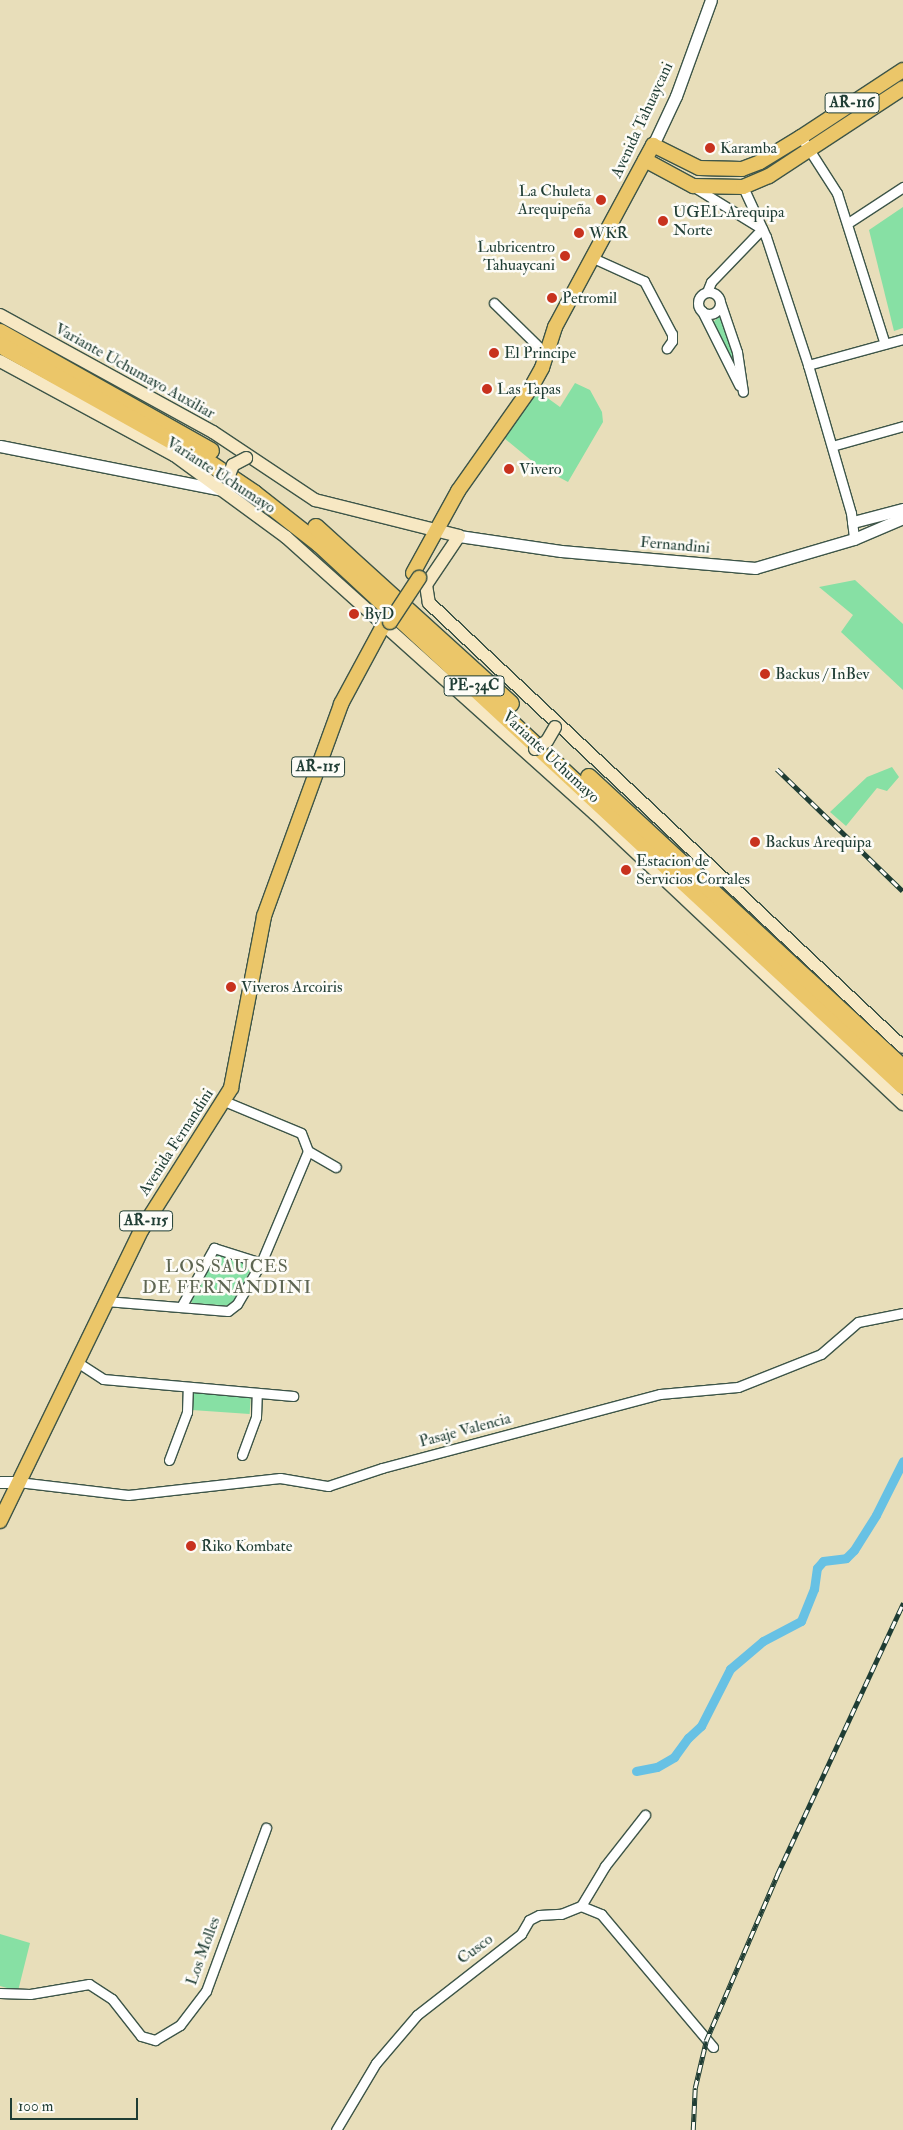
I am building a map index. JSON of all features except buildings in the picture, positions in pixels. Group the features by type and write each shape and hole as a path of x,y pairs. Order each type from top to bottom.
{"highway":[{"name":"Variante Uchumayo","path":"0,332 212,452 324,533 903,1068"},
{"name":"Variante Uchumayo","path":"0,345 202,458 254,493 319,544 903,1086"}],"main road":[{"name":"AR-116","path":"653,145 699,168 720,170 742,169 760,162 801,137 903,70"},
{"name":"AR-116","path":"645,160 694,186 743,188 769,176 903,88"},
{"name":"Avenida Tahuaycani","path":"386,621 447,533 447,510 532,386 546,354 555,326 653,145"},
{"name":"Variante Uchumayo Auxiliar","path":"0,315 213,432 249,458"},
{"path":"0,361 227,485 233,465 249,458"},
{"name":"Variante Uchumayo","path":"249,458 315,500 447,533 429,579 426,598 555,722 903,1047"},
{"name":"Variante Uchumayo","path":"227,485 386,621 530,750 903,1104"},
{"name":"Avenida Fernandini","path":"0,1521 142,1229 224,1100 235,1076 264,916 341,704 386,621"},
{"path":"530,750 548,741 555,722"}],"street":[{"name":"Avenida Tahuaycani","path":"653,145 676,96 711,0"},
{"path":"801,137 837,193 885,344"},
{"path":"694,186 762,229"},
{"path":"848,223 903,187"},
{"path":"743,188 762,229 808,365 853,522 854,539"},
{"path":"707,292 712,282 762,229"},
{"path":"593,258 644,281 672,334 672,341 667,348"},
{"path":"707,292 715,293 720,302 737,352 743,392 698,302 701,295 707,292"},
{"path":"702,311 712,313 720,302"},
{"path":"494,303 546,354"},
{"path":"808,365 903,339"},
{"path":"832,446 903,426"},
{"path":"0,446 227,485"},
{"path":"853,522 903,509"},
{"name":"Fernandini","path":"447,533 561,550 755,568 854,539 903,518"},
{"path":"224,1100 301,1133 308,1151 336,1167"},
{"path":"106,1301 181,1308 234,1309 261,1263 308,1151"},
{"path":"181,1308 214,1248 261,1263"},
{"name":"Pasaje Valencia","path":"18,1482 128,1495 288,1478 314,1486 328,1486 382,1468 660,1394 738,1387 821,1354 858,1322 903,1313"},
{"path":"77,1362 104,1379 293,1396"},
{"path":"169,1460 187,1412 188,1387"},
{"path":"242,1455 256,1417 257,1392"},
{"path":"0,1482 18,1482"},
{"path":"645,1815 604,1866 581,1906 600,1914 713,2047"},
{"name":"Los Molles","path":"0,1993 30,1994 89,1984 112,1999 141,2036 154,2040 180,2025 206,1991 266,1828"},
{"name":"Cusco","path":"336,2130 376,2063 417,2015 521,1934 528,1920 539,1915 561,1914 581,1906"}],"green space":[{"path":"903,207 903,328 894,331 869,230"},
{"path":"722,314 738,363 734,368 711,324"},
{"path":"575,383 590,390 602,412 603,422 568,482 538,466 504,438 535,389 560,407"},
{"path":"855,580 903,624 903,690 841,632 853,615 819,587"},
{"path":"892,767 899,777 887,791 877,788 846,826 830,812 867,777"},
{"path":"216,1252 253,1265 232,1306 192,1303 190,1298"},
{"path":"193,1392 251,1396 250,1414 192,1410"},
{"path":"0,1934 30,1943 18,1991 0,1986"}],"waterway":[{"path":"636,1771 657,1767 674,1757 688,1738 701,1726 730,1669 763,1641 801,1621 814,1589 817,1568 823,1561 846,1558 854,1550 876,1515 903,1461"}],"railway":[{"path":"777,769 903,891"},
{"path":"693,2130 695,2088 706,2041 777,1875 903,1603"}],"place":[{"name":"Karamba","path":"710,148"},
{"name":"La Chuleta Arequipeña","path":"601,200"},
{"name":"UGEL Arequipa Norte","path":"663,221"},
{"name":"WKR","path":"579,233"},
{"name":"Lubricentro Tahuaycani","path":"565,256"},
{"name":"Petromil","path":"552,298"},
{"name":"El Principe","path":"494,353"},
{"name":"Las Tapas","path":"487,389"},
{"name":"Vivero","path":"509,469"},
{"name":"ByD","path":"354,614"},
{"name":"Backus / InBev","path":"765,674"},
{"name":"Backus Arequipa","path":"755,842"},
{"name":"Estacion de Servicios Corrales","path":"626,870"},
{"name":"Viveros Arcoiris","path":"231,987"},
{"name":"Riko Kombate","path":"191,1546"}],"district":[{"name":"LOS SAUCES DE FERNANDINI","path":"227,1278"}]}
